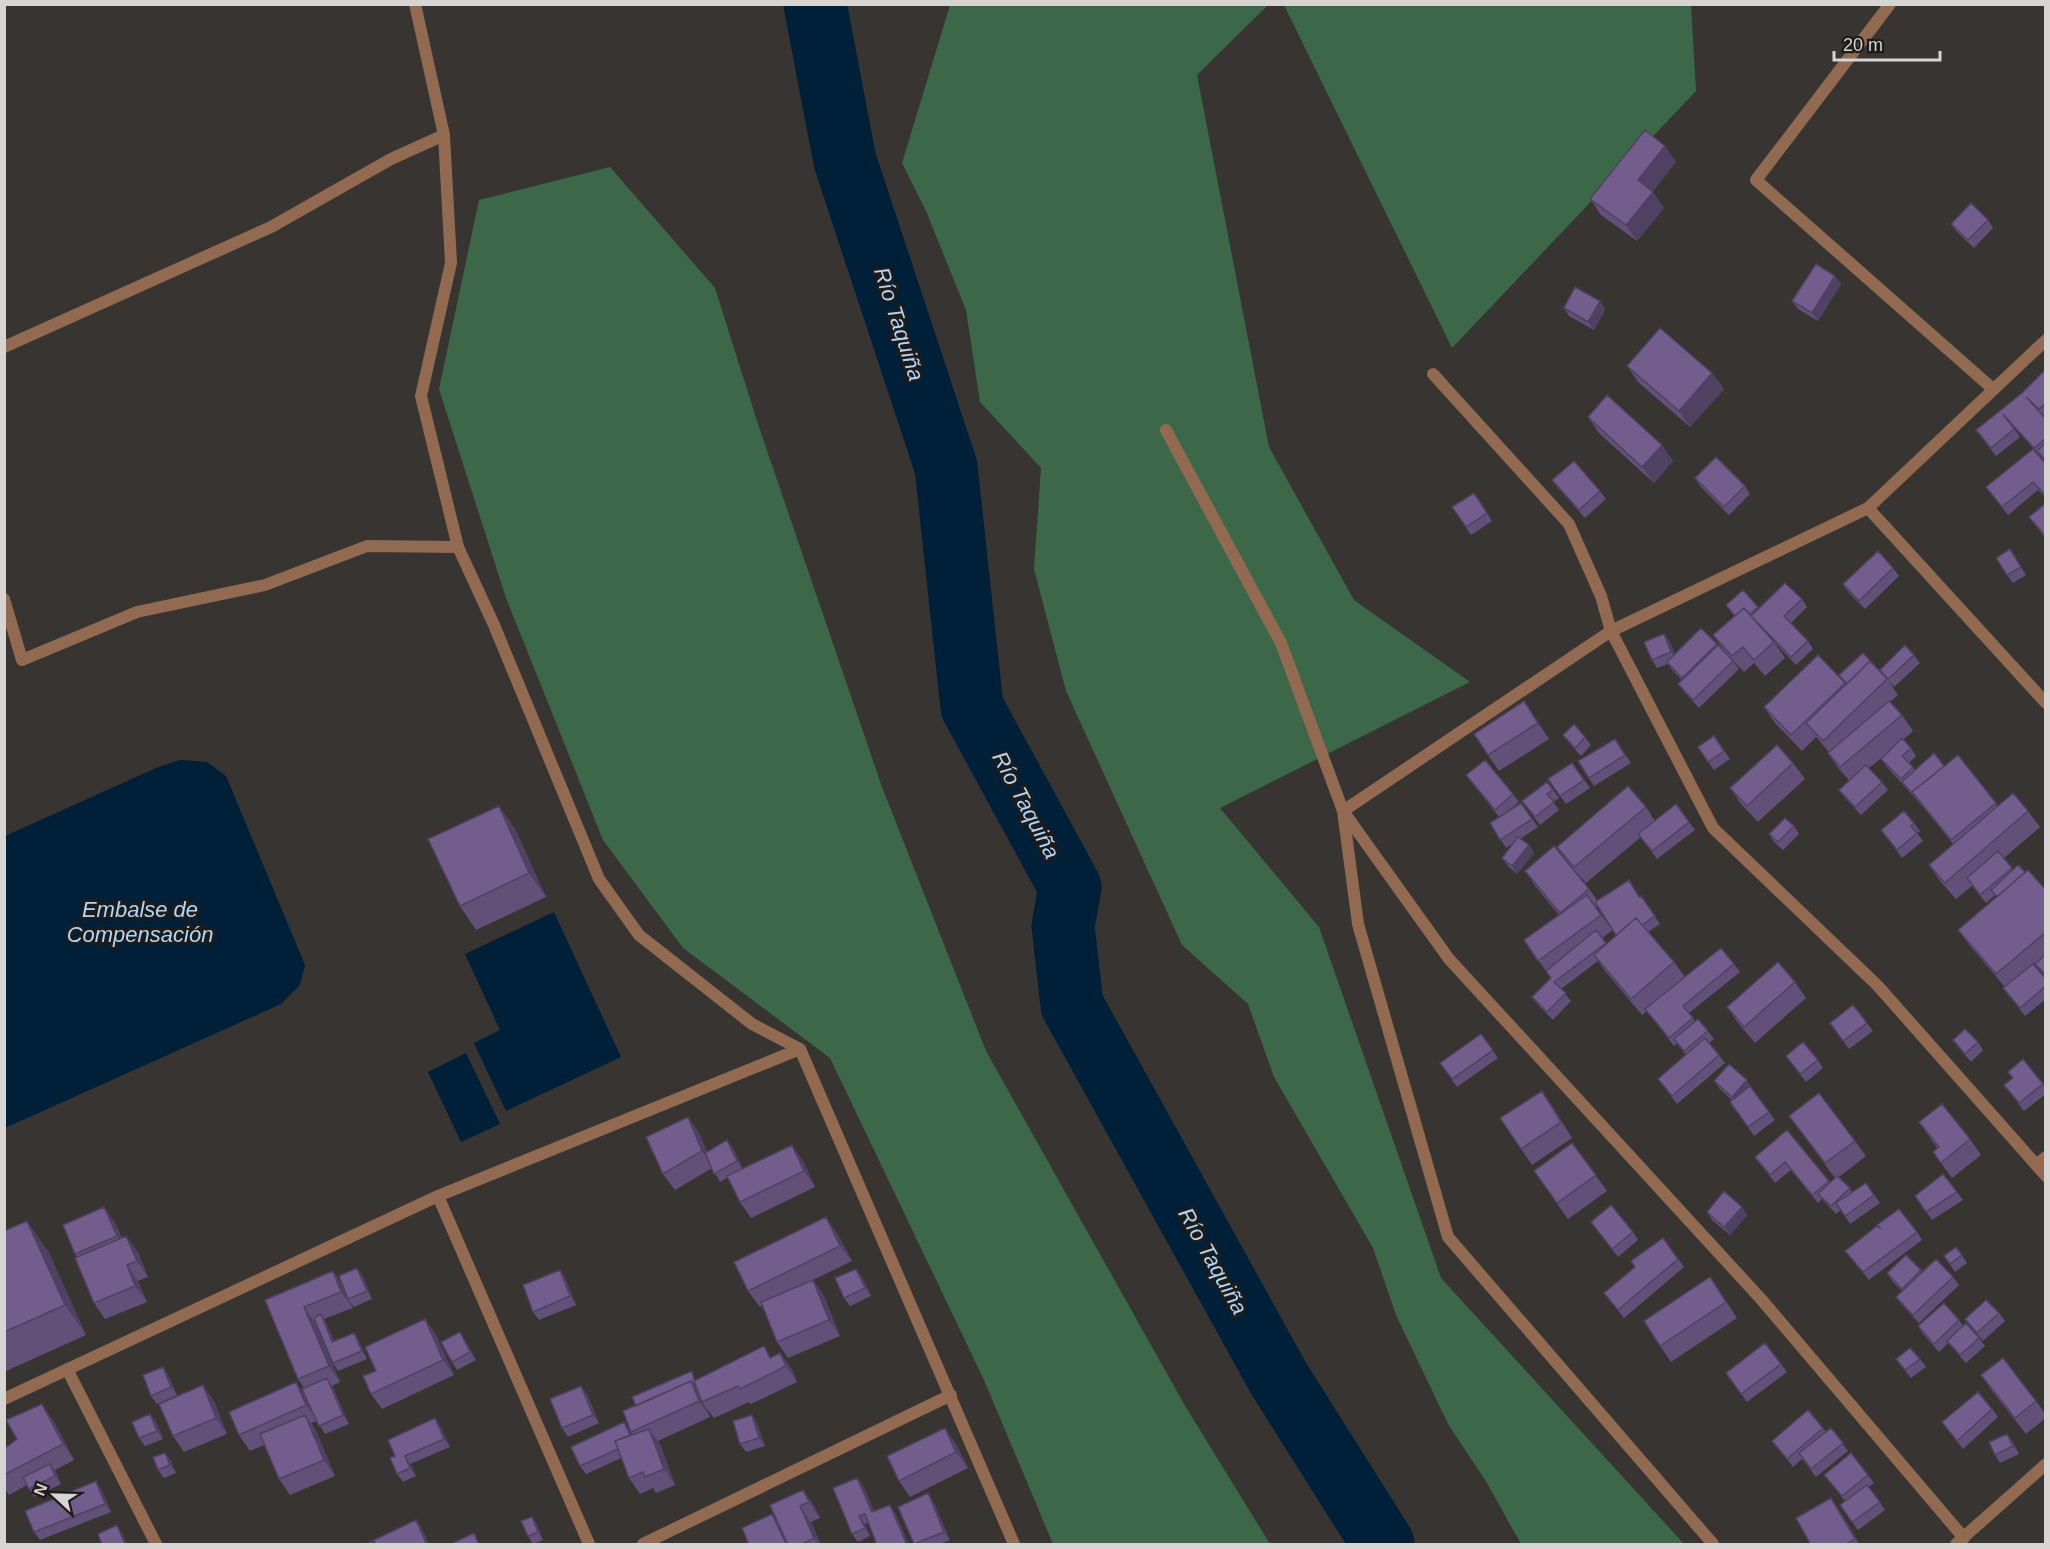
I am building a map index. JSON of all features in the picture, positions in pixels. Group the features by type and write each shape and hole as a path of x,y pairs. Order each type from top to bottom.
{"street":[{"path":"415,4 444,135 451,263 421,396 458,547 495,625 598,879 639,935 752,1024 800,1049 1014,1545"},
{"path":"1890,4 1756,180 1994,389"},
{"path":"4,347 271,227 392,159 444,135"},
{"path":"1343,811 1611,631 1868,508 2046,340"},
{"path":"1433,374 1569,524 1601,596 1611,631 1713,828 1878,986 2041,1161 2046,1176"},
{"path":"1166,430 1281,643 1343,811 1358,924 1448,1237 1713,1545"},
{"path":"1868,508 2046,703"},
{"path":"4,599 22,660 137,612 265,585 368,546 458,547"},
{"path":"1343,811 1449,959 1761,1299 1963,1542 2046,1464"},
{"path":"4,1399 438,1196 800,1049"},
{"path":"438,1196 589,1545"},
{"path":"67,1369 156,1545"},
{"path":"643,1545 951,1395"}],"green space":[{"path":"950,5 1268,5 1197,75 1269,447 1354,600 1470,682 1220,808 1319,927 1441,1278 1684,1544 1521,1544 1487,1483 1448,1424 1396,1315 1373,1248 1274,1077 1248,1004 1182,945 1066,691 1034,569 1041,468 980,402 966,310 926,211 902,163"},
{"path":"1284,5 1691,5 1696,91 1452,348"},
{"path":"610,167 715,288 758,424 882,787 986,1051 1184,1404 1270,1544 1053,1544 984,1380 830,1058 683,948 603,840 506,598 439,389 479,200"}],"water":[{"name":"Embalse de Compensación","path":"180,760 207,762 226,776 305,965 300,985 281,1004 5,1128 5,836 156,768"},
{"path":"554,912 621,1057 506,1111 474,1043 500,1030 465,954"},
{"path":"466,1053 500,1124 461,1142 428,1072"}],"building":[{"path":"1645,130 1665,146 1638,180 1653,192 1626,225 1590,199"},
{"path":"1971,203 1988,220 1968,240 1951,224"},
{"path":"1816,264 1835,276 1812,313 1792,301"},
{"path":"1575,287 1600,301 1588,322 1564,308"},
{"path":"1660,328 1712,373 1679,411 1627,366"},
{"path":"2046,369 2046,403 2039,409 2026,397 2046,419 2046,438 2034,448 2003,414 2014,429 1991,448 1976,430 2022,393"},
{"path":"1607,395 1662,445 1642,467 1588,417"},
{"path":"2046,443 2046,460 2037,451"},
{"path":"2033,449 2046,464 2046,493 2044,494 2033,482 2002,507 1986,487"},
{"path":"1716,457 1745,486 1724,507 1695,478"},
{"path":"1574,461 1600,491 1579,510 1552,480"},
{"path":"1474,493 1487,513 1466,527 1452,507"},
{"path":"2046,503 2046,537 2029,517"},
{"path":"2010,549 2021,567 2007,575 1996,558"},
{"path":"1878,551 1893,568 1859,601 1843,584"},
{"path":"1785,583 1802,599 1784,616 1808,641 1791,657 1751,616"},
{"path":"1743,590 1758,607 1750,614 1744,608 1735,616 1726,605"},
{"path":"1744,608 1774,642 1754,660 1743,647 1732,656 1713,635"},
{"path":"1701,628 1717,644 1682,678 1667,662"},
{"path":"1664,634 1671,652 1652,660 1644,642"},
{"path":"1718,645 1733,661 1693,700 1678,684"},
{"path":"1905,645 1914,655 1888,679 1880,670"},
{"path":"1863,653 1876,667 1870,661 1847,684 1839,675"},
{"path":"1818,655 1845,683 1791,735 1764,707"},
{"path":"1870,661 1887,679 1823,741 1806,723"},
{"path":"1524,701 1538,723 1488,755 1474,734"},
{"path":"1889,701 1902,715 1840,767 1828,753"},
{"path":"1574,724 1585,737 1575,748 1563,735"},
{"path":"1714,736 1724,751 1708,762 1698,747"},
{"path":"1902,738 1911,748 1902,756 1913,767 1901,779 1881,759"},
{"path":"1615,739 1625,755 1589,778 1578,761"},
{"path":"1777,745 1793,763 1747,806 1730,788"},
{"path":"1934,753 1944,766 1912,792 1917,799 1902,782"},
{"path":"1958,755 1996,803 1951,840 1912,792"},
{"path":"1485,760 1513,794 1495,810 1466,775"},
{"path":"1572,763 1584,780 1560,796 1548,779"},
{"path":"1866,765 1882,782 1855,807 1839,790"},
{"path":"1547,782 1553,790 1547,794 1554,802 1535,817 1522,801"},
{"path":"1628,786 1646,807 1574,867 1557,847"},
{"path":"2013,793 2028,811 1945,883 1929,865"},
{"path":"1521,803 1532,819 1500,840 1490,823"},
{"path":"1676,804 1689,822 1652,851 1638,834"},
{"path":"499,806 529,873 460,906 428,839"},
{"path":"1904,811 1914,823 1911,826 1917,833 1897,850 1881,830"},
{"path":"1785,818 1794,826 1778,842 1769,834"},
{"path":"1518,837 1529,845 1512,866 1502,858"},
{"path":"1554,846 1589,889 1560,913 1525,871"},
{"path":"1998,851 2012,868 1980,895 1967,878"},
{"path":"2018,865 2025,872 1997,897 1991,890"},
{"path":"2028,870 2046,890 2046,932 1996,974 1958,930"},
{"path":"1629,880 1639,897 1641,896 1655,916 1642,925 1636,918 1616,935 1595,902"},
{"path":"1587,895 1601,915 1538,961 1524,940"},
{"path":"1636,918 1674,962 1631,999 1594,955"},
{"path":"1596,930 1606,943 1554,982 1566,993 1547,1012 1532,997 1551,978 1546,971"},
{"path":"1721,948 1734,964 1683,1006 1693,1018 1669,1038 1645,1009"},
{"path":"2046,954 2046,975 2035,964"},
{"path":"1778,962 1795,982 1744,1027 1727,1007"},
{"path":"2033,964 2046,979 2046,986 2020,1008 2003,988"},
{"path":"1853,1005 1867,1023 1843,1041 1830,1023"},
{"path":"1698,1019 1708,1031 1684,1051 1674,1039"},
{"path":"1965,1029 1978,1042 1965,1054 1953,1040"},
{"path":"1481,1034 1493,1050 1452,1079 1440,1063"},
{"path":"1705,1038 1719,1055 1672,1096 1658,1079"},
{"path":"1803,1042 1818,1060 1800,1074 1786,1056"},
{"path":"2023,1059 2043,1084 2019,1103 2004,1085 2013,1078 2008,1072"},
{"path":"1729,1064 1747,1080 1732,1097 1714,1081"},
{"path":"1750,1086 1769,1112 1748,1127 1730,1102"},
{"path":"1542,1091 1561,1122 1521,1149 1500,1118"},
{"path":"1819,1093 1855,1141 1825,1163 1789,1116"},
{"path":"1942,1104 1970,1139 1941,1163 1933,1152 1939,1147 1919,1122"},
{"path":"688,1117 702,1151 663,1174 646,1137"},
{"path":"1787,1130 1829,1181 1812,1195 1785,1162 1770,1175 1755,1157"},
{"path":"727,1140 737,1161 714,1174 705,1153"},
{"path":"1572,1143 1596,1175 1557,1203 1534,1171"},
{"path":"792,1145 804,1171 740,1202 727,1176"},
{"path":"1943,1174 1957,1192 1926,1212 1915,1196"},
{"path":"1837,1176 1850,1188 1831,1206 1818,1194"},
{"path":"1866,1183 1874,1195 1845,1216 1836,1203"},
{"path":"1724,1191 1742,1207 1724,1227 1707,1212"},
{"path":"1611,1205 1633,1232 1612,1249 1591,1222"},
{"path":"104,1207 117,1236 75,1254 63,1225"},
{"path":"1899,1209 1917,1232 1863,1272 1845,1251 1877,1226 1881,1229 1877,1225"},
{"path":"826,1217 840,1246 748,1291 734,1262"},
{"path":"27,1221 65,1305 4,1332 4,1231"},
{"path":"126,1236 137,1261 127,1265 135,1286 94,1303 75,1258"},
{"path":"1663,1238 1678,1259 1618,1310 1604,1293 1635,1267 1631,1261"},
{"path":"1956,1247 1962,1255 1950,1264 1944,1256"},
{"path":"1906,1255 1921,1270 1902,1289 1887,1273"},
{"path":"1936,1259 1953,1277 1913,1315 1896,1297"},
{"path":"357,1268 367,1291 348,1299 339,1276"},
{"path":"856,1269 865,1288 844,1298 835,1278"},
{"path":"560,1270 570,1296 533,1312 523,1285"},
{"path":"333,1271 341,1292 304,1307 329,1366 298,1379 265,1300"},
{"path":"1710,1277 1726,1302 1660,1346 1644,1321"},
{"path":"813,1280 829,1320 777,1342 761,1302"},
{"path":"1986,1300 1999,1313 1977,1333 1965,1319"},
{"path":"1944,1303 1959,1320 1934,1344 1918,1326"},
{"path":"321,1314 332,1342 354,1333 362,1351 333,1363 314,1318"},
{"path":"425,1319 443,1360 371,1394 363,1376 376,1371 365,1347"},
{"path":"1966,1323 1979,1338 1960,1355 1947,1341"},
{"path":"460,1332 470,1352 452,1362 441,1342"},
{"path":"1765,1343 1781,1364 1741,1394 1726,1373"},
{"path":"764,1346 770,1358 780,1353 786,1366 740,1389 738,1386 702,1402 694,1381"},
{"path":"1910,1348 1920,1359 1905,1370 1896,1359"},
{"path":"2003,1358 2036,1401 2015,1418 1981,1375"},
{"path":"163,1367 171,1387 151,1396 143,1375"},
{"path":"692,1371 696,1387 691,1381 636,1406 632,1397"},
{"path":"327,1378 343,1415 319,1426 302,1389"},
{"path":"691,1381 699,1401 631,1432 623,1411"},
{"path":"296,1382 306,1405 239,1435 229,1412"},
{"path":"203,1385 216,1418 173,1436 159,1404"},
{"path":"581,1386 593,1415 562,1428 550,1399"},
{"path":"1978,1392 1992,1409 1957,1441 1942,1422"},
{"path":"42,1404 63,1444 4,1475 4,1449 17,1439 6,1420"},
{"path":"1808,1410 1823,1428 1787,1459 1772,1441"},
{"path":"150,1414 157,1431 139,1438 132,1422"},
{"path":"305,1415 324,1460 279,1479 260,1434"},
{"path":"752,1415 759,1438 740,1444 733,1421"},
{"path":"435,1418 444,1439 405,1456 410,1468 397,1474 390,1458 395,1456 388,1440"},
{"path":"624,1422 630,1435 615,1441 618,1449 580,1466 571,1447"},
{"path":"945,1428 956,1452 899,1481 887,1456"},
{"path":"1831,1428 1843,1443 1811,1469 1799,1453"},
{"path":"649,1429 664,1469 645,1477 643,1472 629,1478 615,1441"},
{"path":"2007,1434 2013,1446 1995,1455 1989,1442"},
{"path":"165,1453 170,1465 158,1470 153,1457"},
{"path":"1851,1453 1868,1475 1842,1496 1824,1475"},
{"path":"50,1464 55,1476 29,1489 23,1477"},
{"path":"857,1478 872,1512 890,1505 906,1543 877,1545 865,1514 859,1516 865,1528 852,1534 833,1488"},
{"path":"96,1481 105,1504 34,1532 25,1511"},
{"path":"1867,1485 1880,1502 1852,1522 1840,1505"},
{"path":"803,1490 809,1502 800,1506 814,1538 800,1545 788,1545 770,1505"},
{"path":"928,1493 944,1532 914,1544 898,1507"},
{"path":"1831,1498 1855,1539 1845,1545 1811,1545 1796,1518"},
{"path":"772,1514 786,1544 749,1545 742,1528"},
{"path":"532,1517 538,1532 528,1536 521,1521"},
{"path":"416,1520 426,1543 424,1545 376,1545 374,1540"},
{"path":"117,1525 125,1545 102,1545 98,1534"},
{"path":"474,1533 479,1545 451,1545 451,1544"}],"waterway":[{"name":"Río Taquiña","path":"815,4 845,161 946,467 972,707 1070,887 1063,926 1072,1005 1279,1379 1383,1544"}]}
